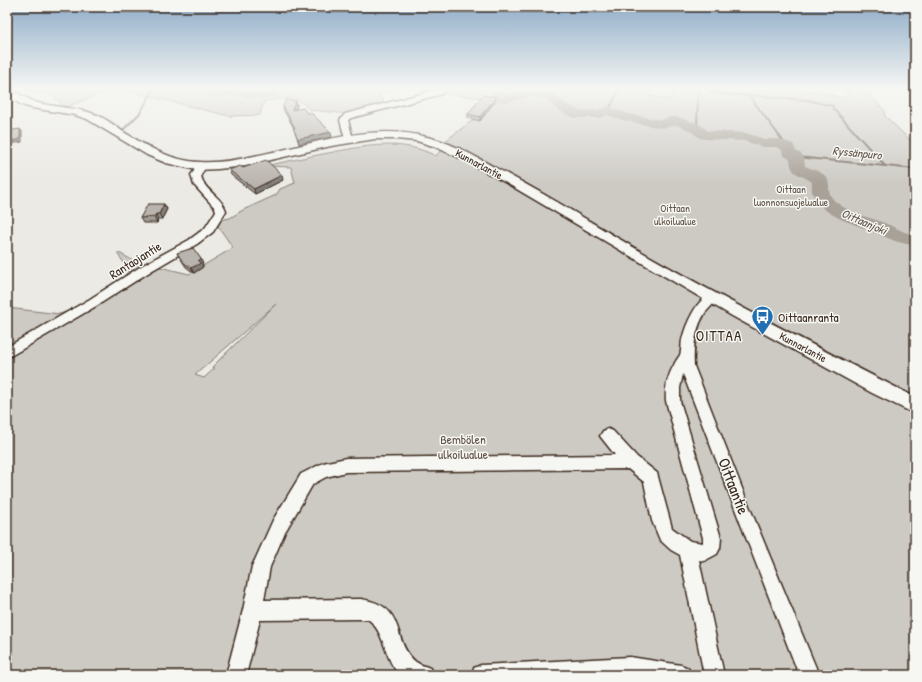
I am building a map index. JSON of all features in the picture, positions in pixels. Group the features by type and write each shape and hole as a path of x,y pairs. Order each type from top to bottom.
{"main road":[{"name":"Kunnarlantie","path":"98,121 140,148 155,155 188,165 202,166 236,164 349,139 390,135 407,136 440,144 518,184 711,298 915,406"}],"street":[{"path":"344,121 349,139"},
{"name":"Rantaojantie","path":"7,353 94,302 147,268 193,242 209,230 221,211 220,207 197,183 196,175 202,166"},
{"name":"Oittaantie","path":"711,298 703,306 694,322 686,356 687,366 739,502 809,675"},
{"path":"608,436 630,462 651,478 661,521 666,534 677,544 688,550 704,552 711,548 712,538 673,401 672,387 676,372 686,356"},
{"path":"236,675 253,610 261,566 279,526 307,479 323,470 346,465 630,462"},
{"path":"688,550 714,675"},
{"path":"253,610 372,610 381,617 402,662 412,672 423,675"},
{"path":"481,675 630,667 681,675"}],"green space":[{"name":"Bembölen ulkoilualue","path":"472,121 890,121 915,145 915,675 7,675 7,357 149,271 160,267 189,274 233,248 218,226 220,220 230,218 243,210 276,195 280,189 295,183 291,167 264,166 342,150 382,145 409,147 423,150 436,156 441,150 444,142","holes":["276,304 212,367 215,368 204,378 195,375"]},
{"path":"117,253 143,266 101,296 7,349 7,308 60,314 78,307 122,279 129,270"}],"building":[{"path":"291,121 319,121 331,132 298,139 293,128 295,128"},
{"path":"20,129 20,139 7,142 8,131"},
{"path":"266,160 282,175 254,189 229,170 240,166 243,168"},
{"path":"148,204 164,204 159,214 156,214 154,217 140,218"},
{"path":"193,248 201,259 198,261 201,263 191,268 183,262 177,253"}],"waterway":[{"path":"122,131 132,121"},
{"name":"Oittaanjoki","path":"646,121 662,124 669,121 677,121 694,127 705,135 746,137 763,143 778,143 788,147 789,153 797,157 798,168 820,180 820,193 831,206 845,215 881,228 901,238 915,240"},
{"path":"697,121 697,130"},
{"path":"768,121 786,145"},
{"path":"844,121 885,166"},
{"name":"Ryssänpuro","path":"797,157 885,166"},
{"name":"Ryssänpuro","path":"885,166 915,169"}],"place":[{"name":"Oittaanranta","path":"763,336"}],"district":[{"name":"OITTAA","path":"719,336"}],"park label":[{"name":"Oittaan luonnonsuojelualue","path":"791,195"},
{"name":"Oittaan ulkoilualue","path":"675,214"}]}
